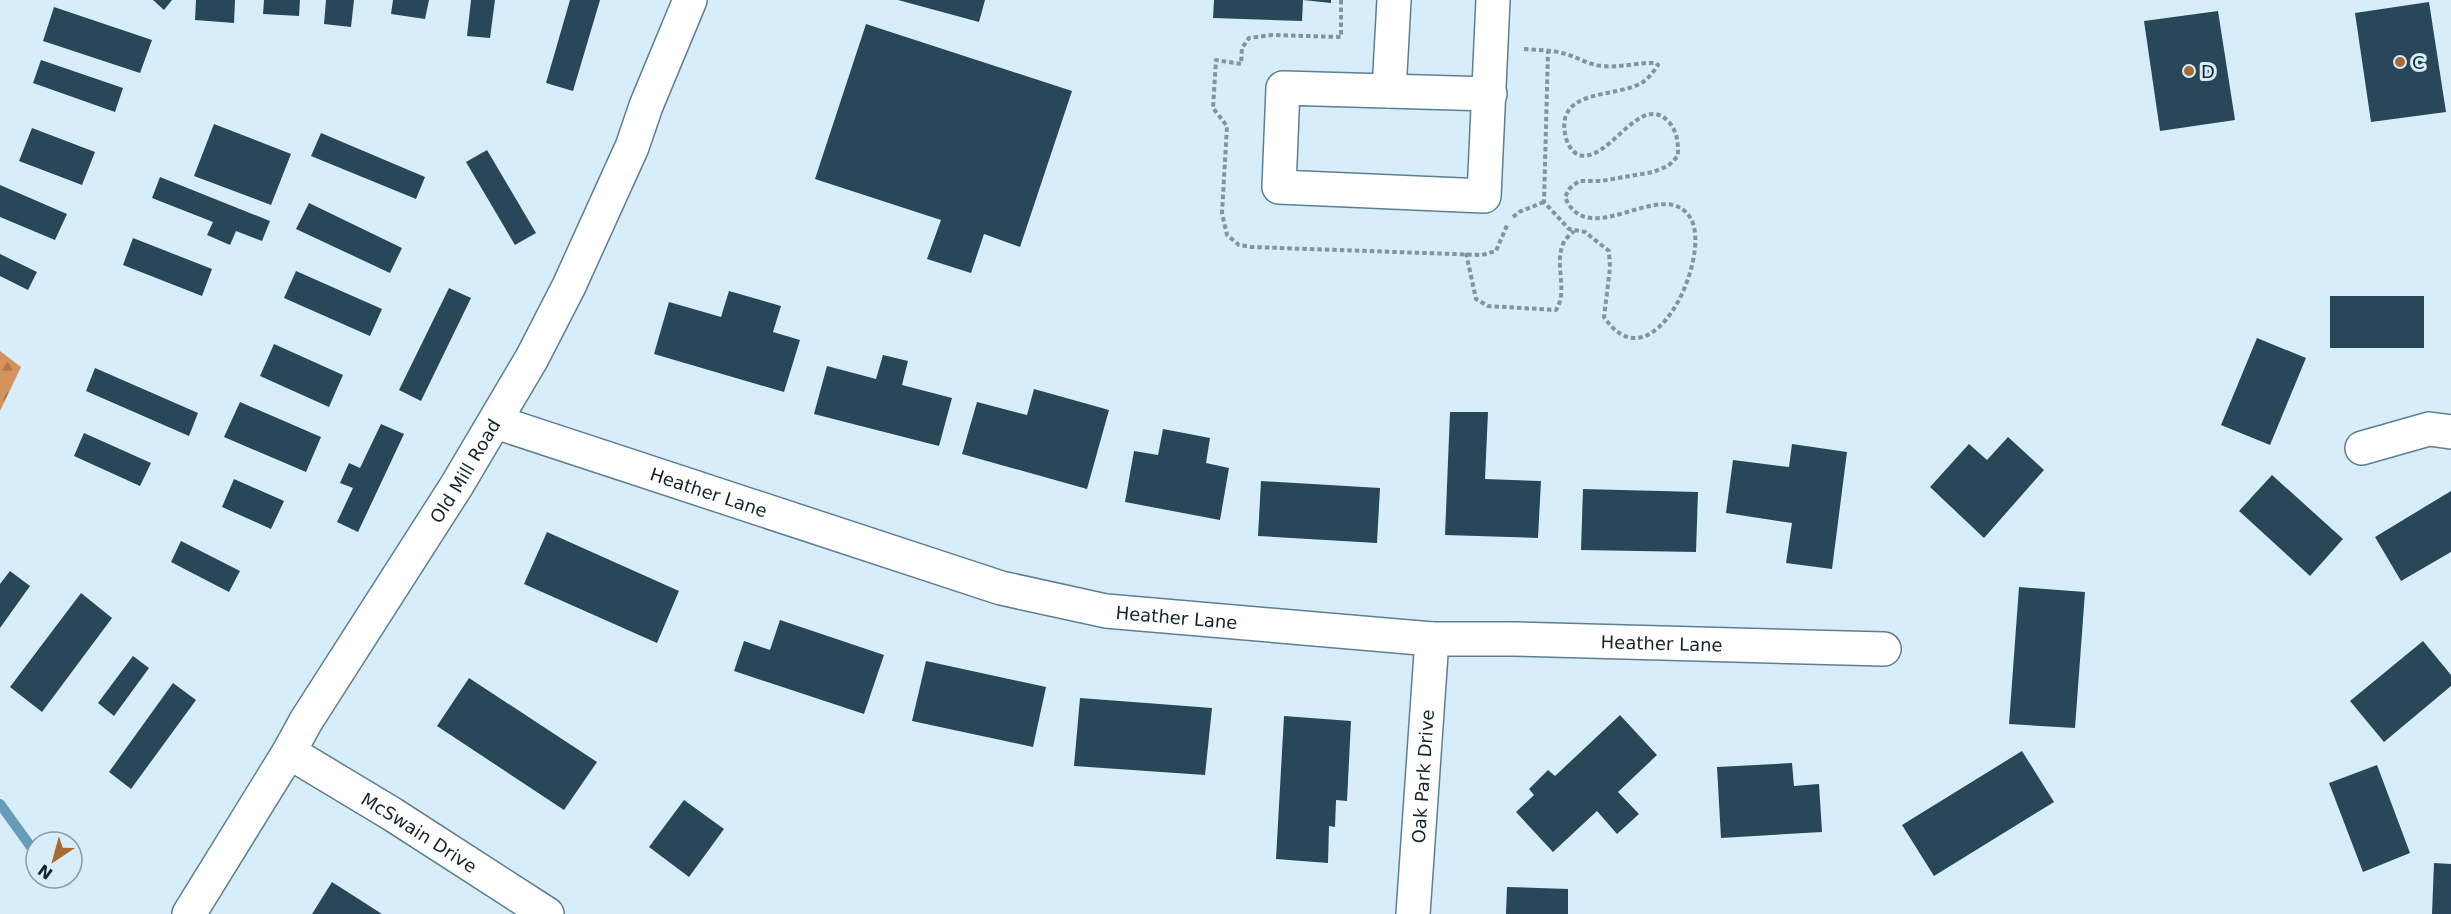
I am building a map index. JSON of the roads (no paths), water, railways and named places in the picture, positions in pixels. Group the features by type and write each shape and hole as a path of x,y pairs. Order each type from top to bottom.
{"street":[{"name":"Old Mill Road","path":"189,914 306,721 496,422 569,286 632,147 646,106 690,0"},
{"path":"1389,91 1394,0"},
{"path":"1490,94 1283,88 1279,187 1484,196 1490,94 1494,0"},
{"name":"Heather Lane","path":"496,422 1001,588 1106,611 1432,639 1514,639 1884,649"},
{"path":"2362,448 2429,429 2451,432"},
{"name":"Oak Park Drive","path":"1413,914 1432,639"},
{"name":"McSwain Drive","path":"289,752 392,814 547,914"}],"waterway":[{"path":"0,804 24,837"}],"place":[{"name":"C","path":"2400,62"},
{"name":"D","path":"2189,71"}]}
